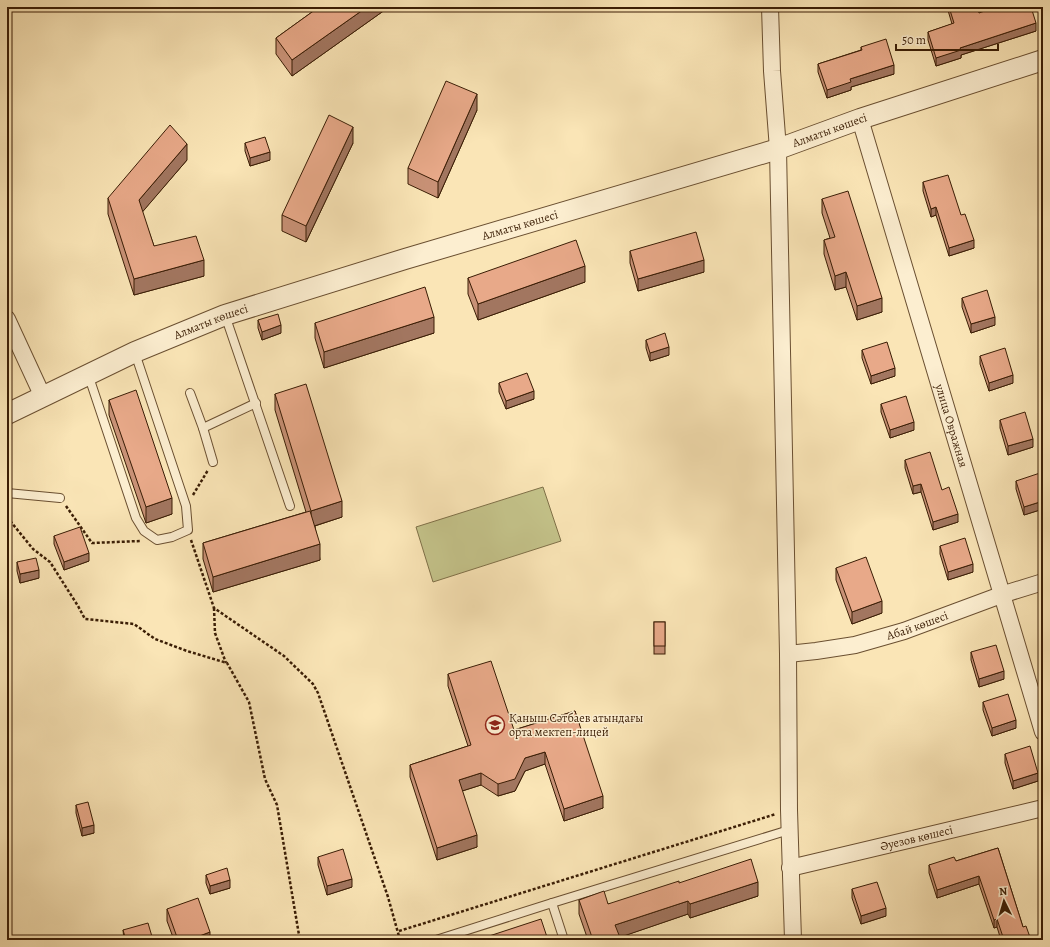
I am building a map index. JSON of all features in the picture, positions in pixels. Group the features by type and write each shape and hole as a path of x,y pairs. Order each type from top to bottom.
{"street":[{"path":"770,7 772,71 778,149 788,654 789,830 793,940"},
{"name":"Алматы көшесі","path":"7,414 135,352 225,315 405,259 778,149 860,119 1043,60"},
{"name":"улица Овражная","path":"860,119 1043,732"},
{"path":"7,319 43,397"},
{"name":"Абай көшесі","path":"788,654 856,645 904,631 1001,595 1043,582"},
{"name":"Әуезов көшесі","path":"790,868 1041,813"}],"lane":[{"path":"225,315 290,506"},
{"path":"88,374 136,518 144,531 157,540 172,537 188,530 186,506 135,352"},
{"path":"190,393 203,428 213,462"},
{"path":"203,428 256,403"},
{"path":"7,493 60,498"},
{"path":"436,940 552,902 789,830"},
{"path":"552,902 564,940"}],"path":[{"path":"186,506 213,462"},
{"path":"60,498 92,543 157,540"},
{"path":"7,516 33,548 50,562 85,619 134,624 155,639 226,663"},
{"path":"188,530 214,608 215,633 226,663 248,702 265,779 277,804 299,935 302,940"},
{"path":"214,608 284,656 313,684 318,693 388,897 399,931 400,940"},
{"path":"399,931 789,810"}],"shaded area":[{"path":"543,487 561,541 433,582 416,527"}],"building":[{"path":"319,7 367,7 292,60 276,38"},
{"path":"949,7 977,7 979,13 996,7 1031,7 1036,23 960,48 961,50 936,58 928,32 954,23"},
{"path":"886,39 894,65 850,79 851,82 827,90 818,64 862,50 861,47"},
{"path":"446,81 477,94 438,182 408,168"},
{"path":"329,115 353,127 306,226 282,215"},
{"path":"170,125 187,144 139,200 154,246 196,236 204,260 134,279 108,198"},
{"path":"265,137 270,152 250,158 245,143"},
{"path":"948,175 961,215 965,214 974,240 949,248 936,207 931,209 923,182"},
{"path":"848,191 882,298 857,306 846,272 835,276 824,240 835,237 822,199"},
{"path":"696,232 704,260 638,279 630,251"},
{"path":"576,240 585,266 478,304 468,278"},
{"path":"425,287 434,317 324,352 315,323"},
{"path":"987,290 995,317 971,324 962,298"},
{"path":"278,314 281,325 262,332 258,320"},
{"path":"665,333 669,347 650,353 646,340"},
{"path":"887,342 895,368 871,376 862,350"},
{"path":"1005,348 1013,375 989,383 980,356"},
{"path":"527,373 534,391 506,401 499,383"},
{"path":"306,384 342,501 311,511 275,394"},
{"path":"136,390 172,498 146,507 109,400"},
{"path":"906,396 914,422 890,430 881,404"},
{"path":"1025,412 1033,439 1008,446 1000,420"},
{"path":"930,452 942,490 949,487 958,514 933,522 921,484 913,486 905,460"},
{"path":"1040,473 1043,481 1043,501 1024,507 1016,481"},
{"path":"310,511 320,544 213,577 203,543"},
{"path":"80,527 89,553 64,562 54,536"},
{"path":"965,538 973,564 948,572 940,546"},
{"path":"866,557 882,601 852,612 836,568"},
{"path":"36,558 39,570 20,574 17,562"},
{"path":"654,622 665,622 665,646 654,646"},
{"path":"996,645 1004,671 979,679 971,652"},
{"path":"491,661 514,730 575,711 603,796 564,809 545,752 525,758 515,779 498,784 481,773 459,780 477,835 437,848 410,765 471,745 448,674"},
{"path":"1008,694 1016,720 992,728 983,702"},
{"path":"1030,746 1038,773 1013,781 1005,754"},
{"path":"88,802 94,825 82,828 76,805"},
{"path":"998,848 1023,927 1026,926 1031,940 1004,940 997,919 994,920 979,876 937,890 929,865 954,857 956,861"},
{"path":"343,849 352,879 327,886 318,857"},
{"path":"751,859 758,882 690,904 688,901 615,925 621,940 593,940 579,900 604,891 608,904 679,881 679,883"},
{"path":"227,868 230,880 210,886 206,875"},
{"path":"877,882 886,908 861,916 852,889"},
{"path":"198,898 210,932 189,940 178,940 167,909"},
{"path":"541,919 548,940 477,940"},
{"path":"148,923 153,940 126,940 123,930"}],"place":[{"name":"Қаныш Сәтбаев атындағы орта мектеп-лицей","path":"495,725"}]}
